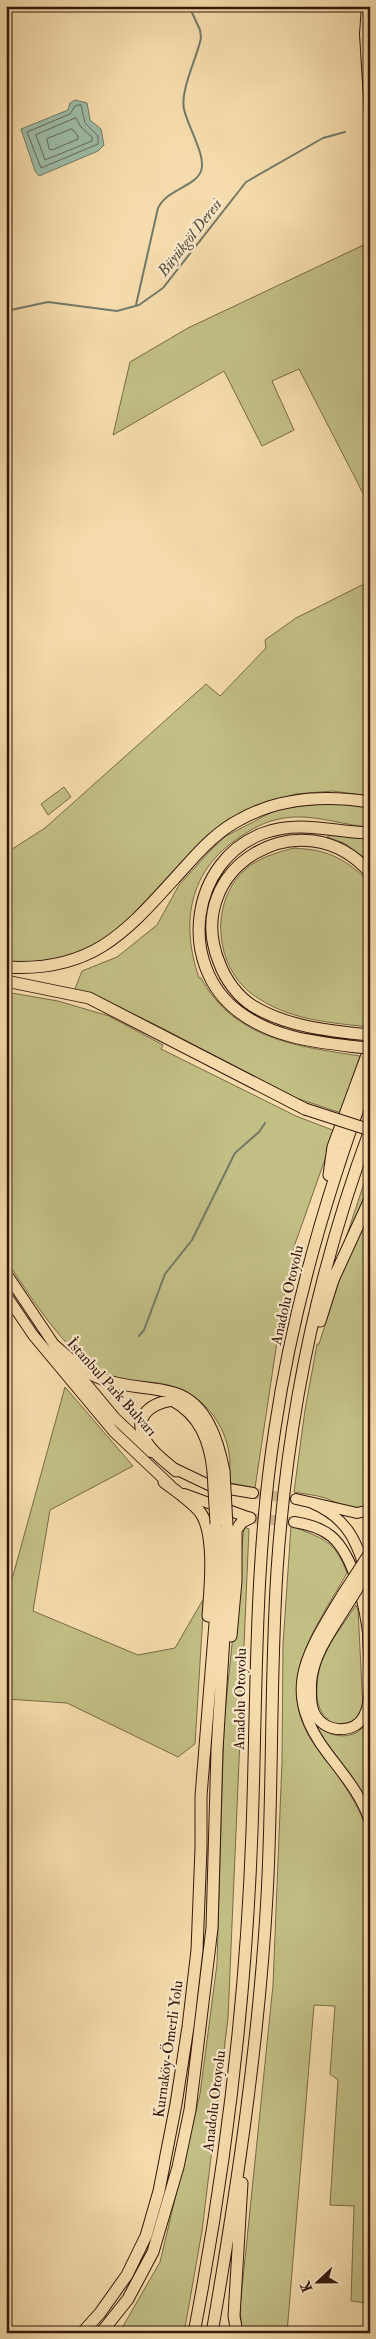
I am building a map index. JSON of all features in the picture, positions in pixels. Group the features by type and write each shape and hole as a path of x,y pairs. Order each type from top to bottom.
{"highway":[{"path":"6,967 40,967 66,962 93,953 105,946 136,920 212,840 239,820 254,812 271,806 308,798 340,797 370,802"},
{"path":"324,1207 333,1147 370,1048 316,1042 283,1034 255,1023 239,1012 228,1003 209,978 203,966 197,936 200,910 210,881 228,855 251,838 295,826 370,833"},
{"path":"365,1035 293,1023 278,1019 251,1005 231,984 221,968 214,948 211,923 217,898 230,874 250,855 272,844 295,840 320,842 352,856 370,873"},
{"path":"6,981 59,990 89,998 305,1109 370,1130"},
{"name":"Anadolu Otoyolu","path":"194,2333 218,2192 246,1946 252,1832 256,1646 267,1489 281,1391 298,1306 324,1207 370,1076"},
{"name":"Anadolu Otoyolu","path":"212,2333 244,2137 267,1898 277,1572 284,1488 298,1392 326,1268 370,1130"},
{"path":"298,1392 333,1280 370,1199"},
{"path":"54,1346 83,1370 100,1379 174,1393 186,1399 206,1419 220,1447 218,1471 228,1571 217,1750"},
{"path":"176,1470 146,1443 142,1423 144,1413 150,1406 172,1400 185,1407 200,1426 218,1471"},
{"path":"164,1482 200,1512 206,1523 210,1582 204,1686 204,1748"},
{"path":"217,1750 232,1633 236,1581 236,1530 242,1522 250,1518"},
{"path":"204,1748 222,1525"},
{"name":"Kurnaköy-Ömerli Yolu","path":"82,2333 100,2313 127,2275 146,2236 159,2190 180,2075 197,1950 204,1748"},
{"name":"Kurnaköy-Ömerli Yolu","path":"101,2333 128,2299 153,2252 178,2167 190,2110 212,1928 217,1750"},
{"path":"237,2333 234,2316 236,2263 242,2217 244,2137"}],"main road":[{"path":"367,6 365,34 370,116"},
{"name":"İstanbul Park Bulvarı","path":"6,1273 54,1346 132,1436 176,1470 211,1486 253,1493"},
{"name":"İstanbul Park Bulvarı","path":"6,1296 32,1335 102,1417 164,1482 203,1503 250,1518"},
{"path":"296,1499 357,1513 370,1510"},
{"path":"312,1503 337,1516 351,1533 370,1585"},
{"path":"294,1522 321,1529 338,1543 345,1554 356,1582 370,1652"},
{"path":"368,1637 368,1695 364,1717 351,1728 333,1729 316,1717 312,1707 311,1680 321,1649 370,1552"},
{"path":"370,1569 346,1598 306,1659 302,1681 303,1705 314,1734 357,1793 370,1822"}],"shaded area":[{"path":"370,242 370,507 299,369 272,381 294,430 262,446 224,371 113,435 130,362 188,328"},
{"path":"370,581 370,796 332,791 295,794 255,808 123,928 85,952 42,962 6,963 6,853 45,828 206,684 220,696 266,648 265,640 296,618"},
{"path":"64,787 71,797 48,815 41,804"},
{"path":"328,803 356,805 370,809 370,827 313,818 291,817 268,822 249,831 223,850 209,865 200,881 193,899 190,917 190,937 199,978 201,978 215,999 231,1015 250,1027 291,1043 360,1056 341,1113 296,1098 160,1027 113,1004 75,989 82,971 117,957 157,925 179,885 226,836 278,809"},
{"path":"331,834 370,839 370,862 344,843 327,837"},
{"path":"294,848 315,850 336,857 362,875 370,887 369,1027 293,1015 279,1009 252,994 239,981 229,965 223,948 221,930 222,911 228,894 237,878 251,865 266,857"},
{"path":"6,992 58,1001 109,1016 163,1045 161,1049 296,1116 335,1131 295,1244 283,1302 255,1488 230,1483 230,1456 226,1440 221,1427 205,1406 184,1391 171,1386 115,1378 102,1373 88,1364 49,1322 6,1260"},
{"path":"370,1165 370,1192 340,1256"},
{"path":"370,1212 370,1506 357,1509 321,1497 294,1492 305,1410 317,1344 319,1344 341,1275"},
{"path":"65,1387 133,1466 50,1510 33,1611 138,1655 175,1648 204,1598 195,1744 178,1757 67,1703 6,1699 6,1601"},
{"path":"291,1526 319,1537 332,1547 338,1553 347,1573 310,1638 297,1682 298,1704 304,1727 356,1804 370,1840 370,2328 367,2329 367,2303 351,2301 354,2206 330,2205 338,2080 330,2074 335,2006 314,2005 287,2333 242,2333 240,2308 273,1985 282,1762 283,1645"},
{"path":"244,1527 249,1529 228,2018 202,2231 184,2333 117,2333 122,2328 160,2262 200,2094 217,1964 224,1723"},
{"path":"356,1605 358,1610 363,1708 355,1722 350,1726 344,1727 332,1723 320,1709 317,1697 318,1679 320,1666 328,1648"},
{"path":"315,1722 329,1733 346,1736 358,1732 370,1722 370,1810 358,1787 313,1723"}],"water":[{"path":"75,100 87,103 90,120 101,129 104,145 98,151 39,176 35,171 21,129 68,110 70,103"}],"waterway":[{"path":"136,305 158,208 168,196 193,181 201,171 202,165 199,149 186,116 183,101 201,38 200,30 189,6"},
{"name":"Büyükgöl Deresi","path":"6,311 48,302 117,311 139,305 163,288 246,182 323,138 345,132"},
{"path":"139,1336 144,1330 165,1274 192,1240 235,1153 259,1132 265,1123"}],"tunnel":[{"path":"253,1493 290,1498"},
{"path":"250,1518 294,1522"}]}
